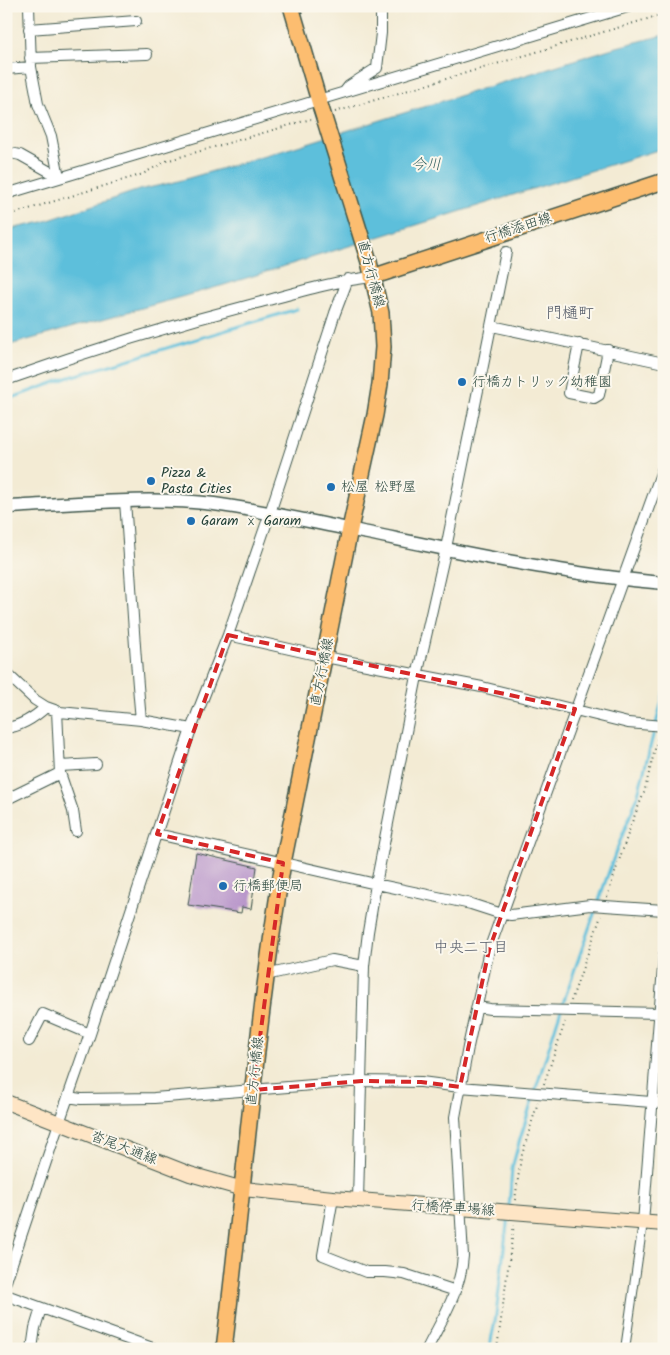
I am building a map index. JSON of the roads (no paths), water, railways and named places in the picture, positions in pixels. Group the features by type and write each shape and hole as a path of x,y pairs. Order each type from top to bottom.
{"main road":[{"name":"直方行橋線","path":"224,1349 266,975 283,863 350,529 375,415 383,347 381,313 371,270 291,6"},
{"name":"行橋添田線","path":"371,270 664,181"},
{"name":"沓尾大通線","path":"6,1102 190,1174 243,1189"},
{"name":"行橋停車場線","path":"243,1189 332,1198 664,1224"}],"street":[{"path":"29,6 31,63 38,104 51,136 59,177"},
{"path":"6,194 59,177 323,108 343,94 349,86 377,68 381,33 381,6"},
{"path":"596,18 600,6"},
{"path":"343,94 631,6"},
{"path":"29,29 136,21"},
{"path":"6,69 31,63 147,54"},
{"path":"6,152 20,155 59,177"},
{"path":"358,1200 364,966 368,932 417,676 446,548 506,252"},
{"path":"6,380 124,341 240,307 348,279 371,270"},
{"path":"6,1281 191,729 228,635 348,279"},
{"path":"492,326 664,363"},
{"path":"579,344 570,394 594,398 599,395 608,350"},
{"path":"427,1349 456,1291 462,1271 461,1208 455,1117 489,950 664,465"},
{"path":"6,507 152,501 212,504 270,513 534,566 623,580 664,584"},
{"path":"124,502 131,570 134,644 141,720"},
{"path":"228,635 324,658 482,687 628,723 663,726"},
{"path":"6,673 35,700 57,711 141,720 191,729"},
{"path":"6,728 34,718 46,707"},
{"path":"57,711 60,769 73,811 76,831"},
{"path":"9,798 60,769 96,764"},
{"path":"157,834 471,904 502,914 511,915 590,905 664,910"},
{"path":"626,1349 643,1223 664,955"},
{"path":"266,975 332,960 364,966"},
{"path":"477,1007 659,1014"},
{"path":"29,1041 43,1014 90,1034"},
{"path":"68,1097 81,1099 154,1098 362,1081 421,1082 460,1087 664,1103"},
{"path":"332,1198 323,1255 366,1272 404,1274 456,1291"},
{"path":"6,1295 155,1349"},
{"path":"32,1349 35,1328 41,1308"}],"water":[{"name":"今川","path":"664,35 664,148 224,285 6,346 6,230 43,222 139,190 175,182 272,154 613,48"}],"waterway":[{"path":"6,400 70,377 297,309"},
{"path":"509,1207 512,1168 520,1139 563,1003 615,854 637,798 664,693"},
{"path":"489,1349 495,1322 508,1216"}],"place":[{"name":"行橋カトリック幼稚園","path":"462,382"},
{"name":"Pizza & Pasta Cities","path":"151,481"},
{"name":"松屋 松野屋","path":"331,487"},
{"name":"Garam ｘ Garam","path":"191,521"},
{"name":"行橋郵便局","path":"223,886"}],"district":[{"name":"門樋町","path":"570,313"},
{"name":"中央二丁目","path":"471,948"}]}
